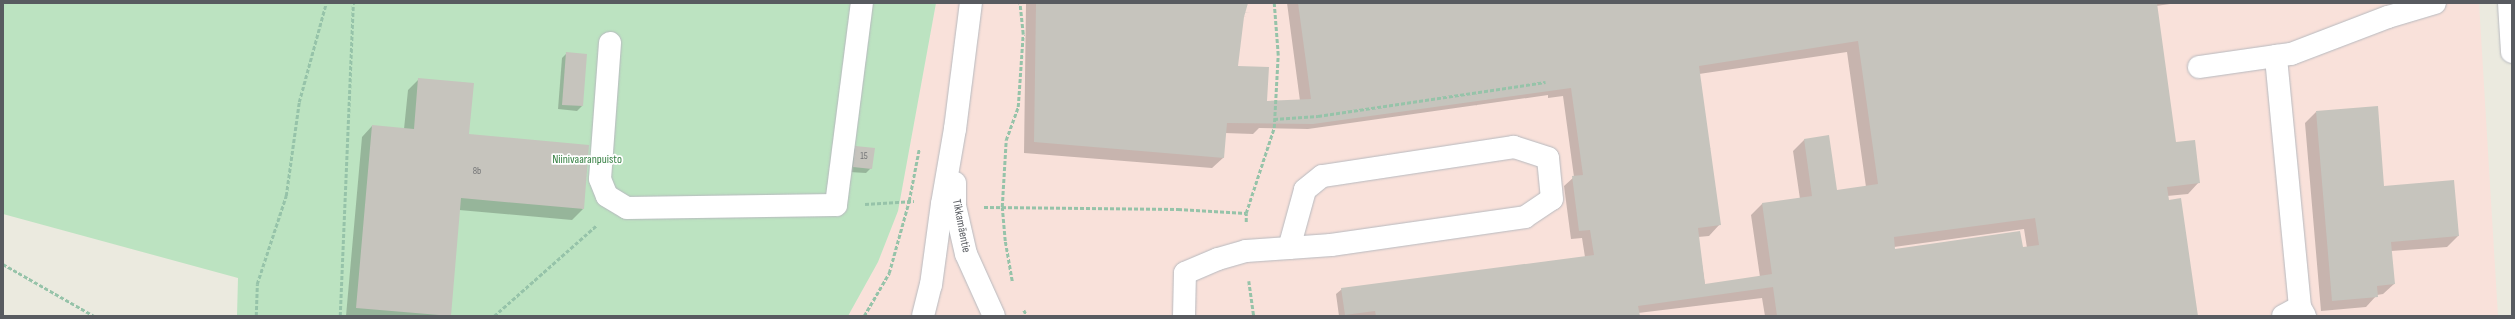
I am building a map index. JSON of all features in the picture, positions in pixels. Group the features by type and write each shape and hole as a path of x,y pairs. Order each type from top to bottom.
{"street":[{"path":"610,43 600,179 607,196 627,208 836,205 862,3"},
{"name":"Tikkamäentie","path":"923,316 948,205 971,3"},
{"path":"2199,67 2291,54 2388,17 2435,3"},
{"path":"2509,3 2512,52"},
{"path":"2276,56 2296,313"},
{"path":"1184,316 1185,273 1218,259 1246,251 1289,248 1331,245 1525,217 1552,199 1548,158 1514,147 1322,176 1305,190 1289,248"},
{"name":"Tikkamäentie","path":"948,205 966,254 994,316"}],"path":[{"path":"256,316 257,284 286,196 299,102 326,3"},
{"path":"340,316 353,3"},
{"path":"1015,288 1005,241 1002,207 1006,140 1018,107 1024,34 1020,3"},
{"path":"1254,316 1246,251 1246,213 1267,154 1274,119 1278,55 1274,3"},
{"path":"1274,119 1318,116 1545,82"},
{"path":"864,316 889,273 909,201 920,148"},
{"path":"836,205 909,201 948,205 1002,207 1178,209 1246,213"},
{"path":"494,316 602,220 627,208"},
{"path":"3,264 94,316"},
{"path":"1021,302 1026,316"}],"shaded area":[{"path":"936,3 2479,3 2498,316 848,316 878,262 898,211"}],"green space":[{"name":"Niinivaaranpuisto","path":"3,3 936,3 898,211 878,262 848,316 237,316 238,278 3,214"}],"building":[{"path":"1036,3 1248,3 1244,17 1238,66 1269,67 1267,101 1311,99 1298,3 2157,3 2176,142 2195,140 2200,183 2167,187 2169,200 2181,198 2198,316 1777,316 1773,287 1638,306 1640,316 1376,316 1375,311 1345,315 1341,288 1594,255 1590,230 1579,231 1572,176 1583,175 1571,88 1313,124 1227,123 1224,158 1034,142","holes":["1858,41 1878,184 1837,190 1829,135 1804,139 1812,196 1762,203 1772,274 1705,284 1698,228 1721,225 1699,66","2035,218 2039,245 2023,247 2020,231 1895,249 1894,237"]},
{"path":"566,52 587,54 583,106 562,105"},
{"path":"418,78 474,83 469,134 589,145 584,209 461,198 451,316 356,308 372,125 414,129"},
{"path":"2378,106 2384,186 2454,180 2459,236 2391,242 2395,284 2377,286 2378,297 2332,301 2316,111"},
{"path":"855,146 875,148 872,169 853,167"}]}
